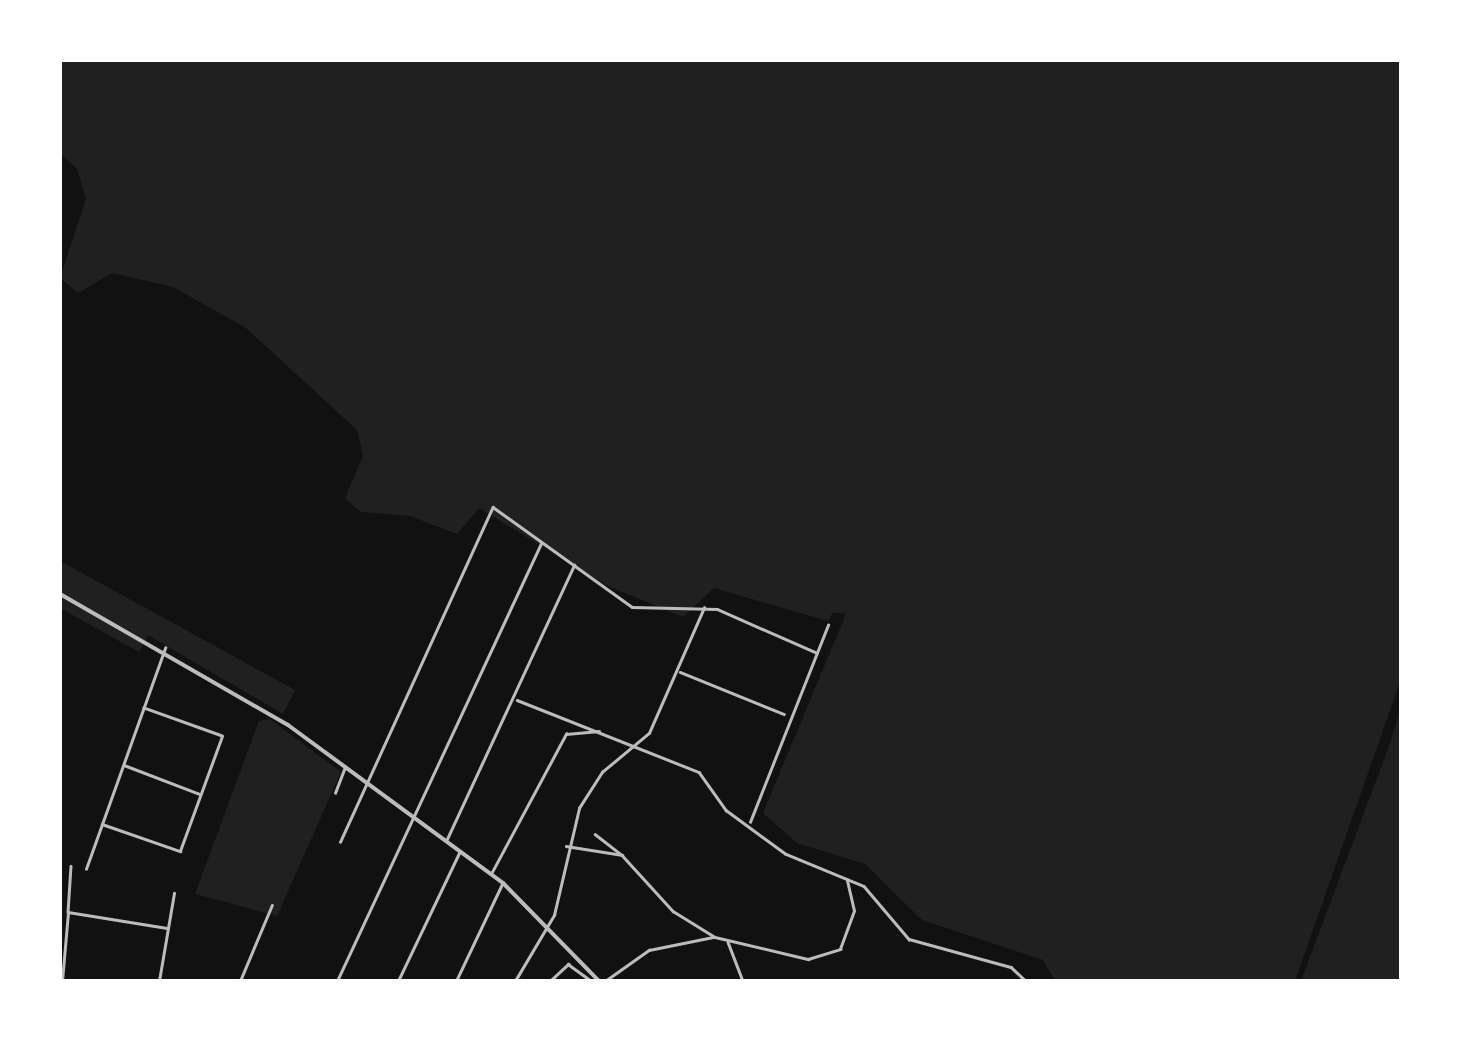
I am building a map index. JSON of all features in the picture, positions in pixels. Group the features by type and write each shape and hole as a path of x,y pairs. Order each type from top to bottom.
{"street":[{"path":"340,842 493,507 632,607 704,608 815,652"},
{"path":"337,981 542,542"},
{"path":"445,843 516,700 575,564"},
{"path":"60,594 165,648 297,732 503,883 602,981 649,950 715,937"},
{"path":"515,981 546,922 566,846 602,772 636,745 678,671 704,608"},
{"path":"750,824 785,714 828,625"},
{"path":"86,869 165,648"},
{"path":"678,671 785,714"},
{"path":"516,700 636,745 705,776 721,805 789,856 846,879 911,940 1010,967 1026,981"},
{"path":"102,824 180,851 222,736 144,708"},
{"path":"491,874 566,734 600,731"},
{"path":"124,765 201,794"},
{"path":"335,793 345,767"},
{"path":"595,834 622,854 673,911 715,937 728,940 832,957 854,911 846,879"},
{"path":"566,846 622,854"},
{"path":"398,981 460,852"},
{"path":"62,981 71,866"},
{"path":"456,981 503,883"},
{"path":"159,981 174,893"},
{"path":"240,981 272,906"},
{"path":"68,912 167,928"},
{"path":"728,940 743,981"},
{"path":"550,981 568,964 590,981"}],"shaded area":[{"path":"60,60 1401,60 1401,679 1295,981 1055,981 1043,960 922,920 865,864 797,843 763,813 846,614 833,612 828,621 714,588 683,617 608,586 479,508 457,534 410,516 361,512 345,498 363,456 357,430 246,328 173,287 112,273 78,293 60,278 86,199 77,169 60,154"},
{"path":"60,561 295,690 283,714 148,635 139,652 60,608"},
{"path":"1401,708 1401,981 1301,981 1388,749"},
{"path":"270,719 341,772 277,916 195,894 259,721"}]}
